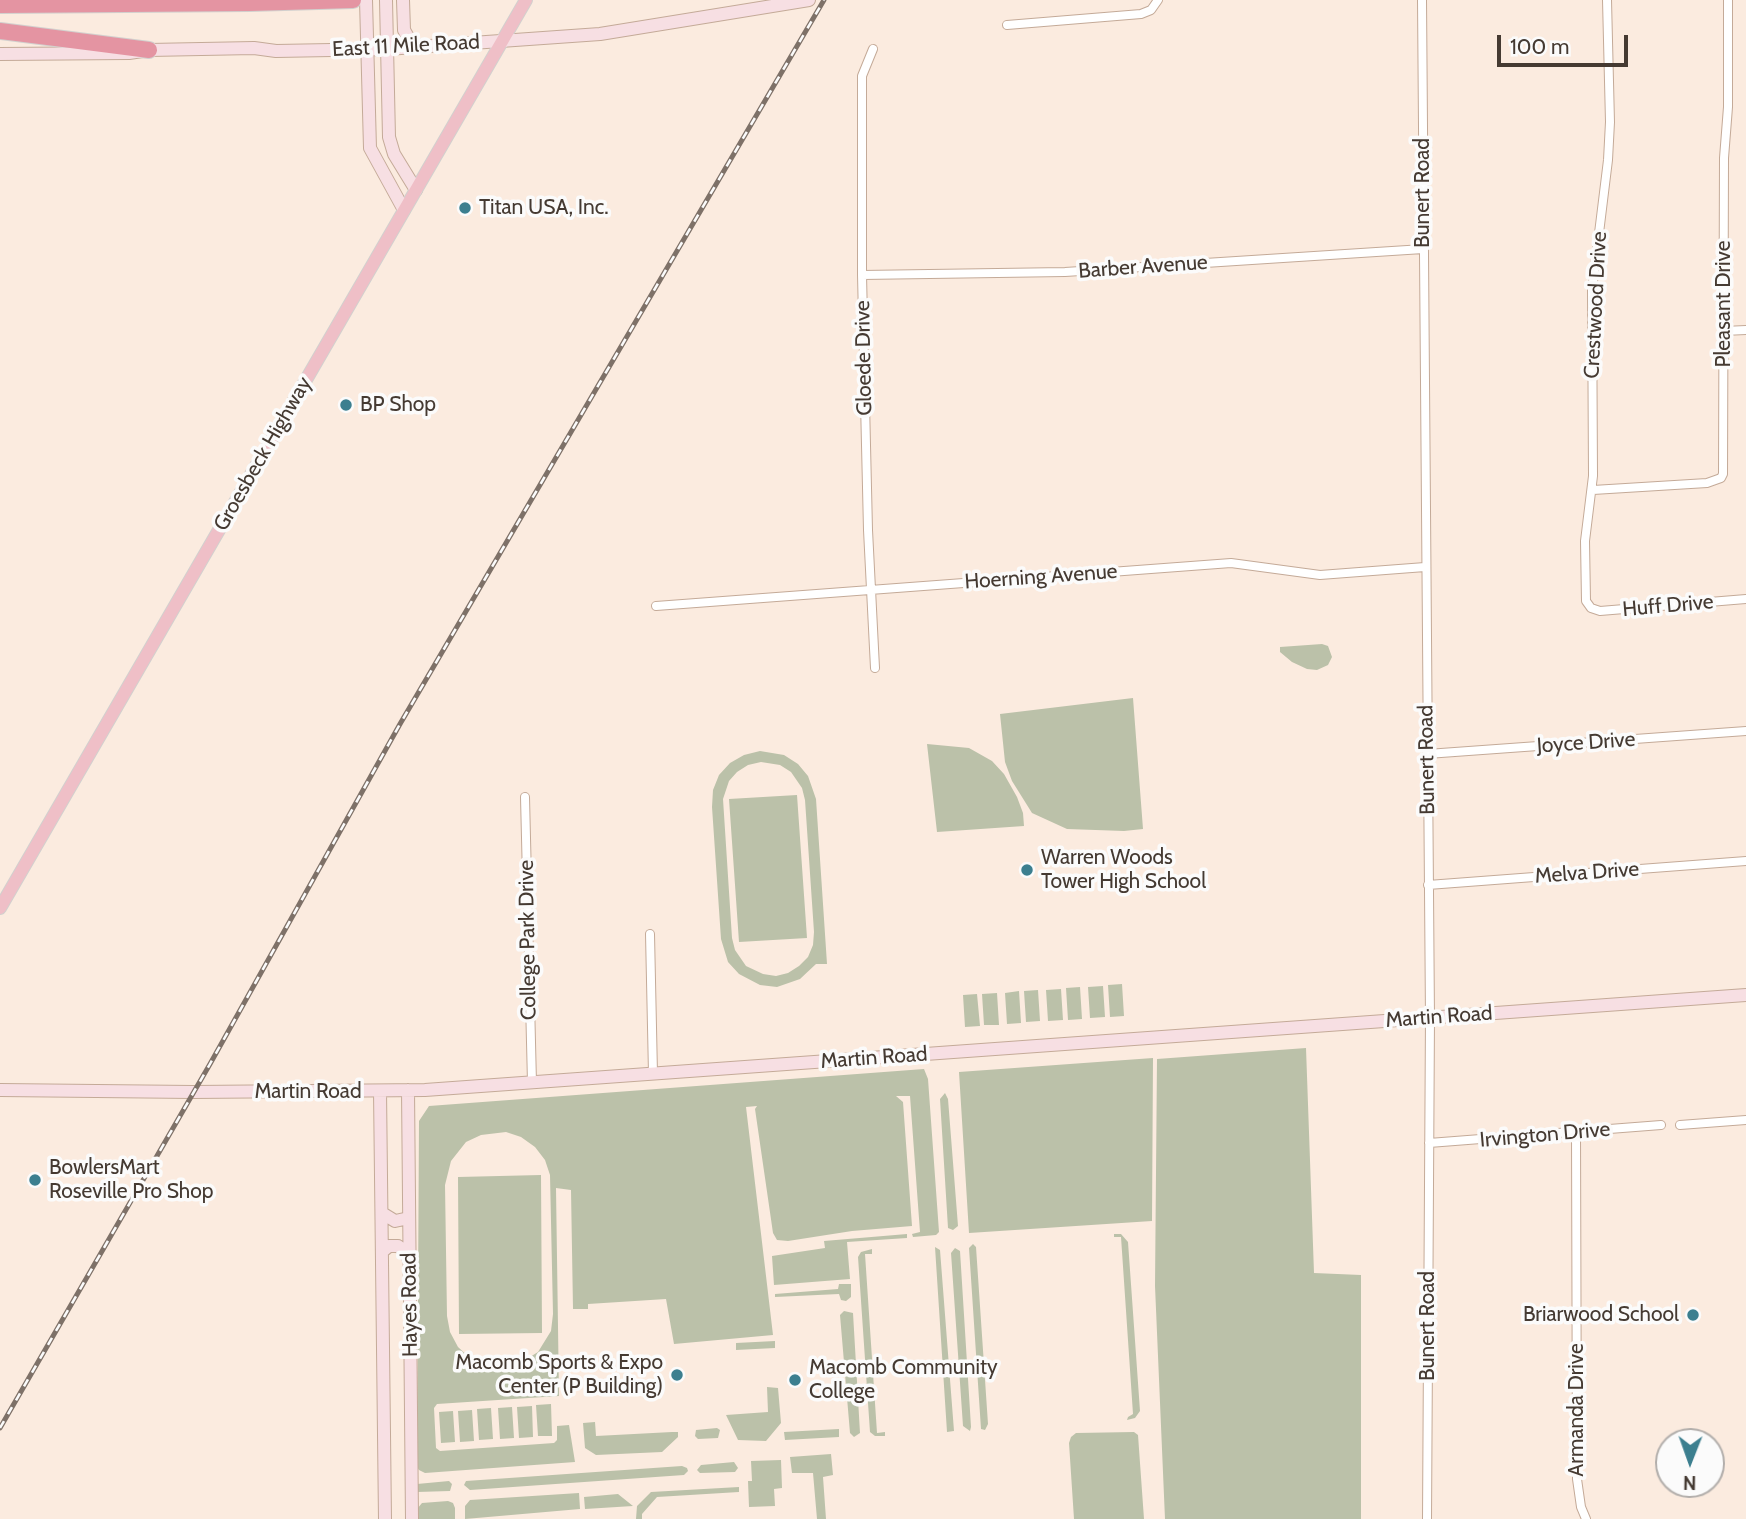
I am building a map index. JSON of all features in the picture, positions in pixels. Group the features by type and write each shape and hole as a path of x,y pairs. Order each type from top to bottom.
{"highway":[{"path":"0,5 353,0"},
{"path":"0,31 149,50"}],"main road":[{"name":"Groesbeck Highway","path":"0,908 526,0"}],"street":[{"path":"366,0 370,148 404,210"},
{"path":"386,0 389,137 394,154 416,190"},
{"path":"402,0 404,30 420,47"},
{"name":"East 11 Mile Road","path":"0,54 129,53 149,50 367,50 420,47 620,31 809,0"},
{"path":"1007,25 1141,14 1151,10 1158,0"},
{"name":"Bunert Road","path":"1422,0 1430,1017 1427,1519"},
{"name":"Crestwood Drive","path":"1591,608 1586,601 1585,541 1593,490 1592,290 1610,122 1607,0"},
{"name":"Pleasant Drive","path":"1593,490 1707,483 1721,478 1728,0"},
{"name":"Gloede Drive","path":"873,49 862,76 862,275 870,590 875,668"},
{"name":"Barber Avenue","path":"862,275 1065,272 1423,249"},
{"path":"1724,331 1746,330"},
{"name":"Hoerning Avenue","path":"656,606 1231,563 1320,575 1425,567"},
{"name":"Huff Drive","path":"1591,608 1608,611 1746,600"},
{"name":"Joyce Drive","path":"1427,754 1746,731"},
{"name":"College Park Drive","path":"525,797 532,1083"},
{"name":"Melva Drive","path":"1428,885 1746,861"},
{"path":"650,934 653,1074"},
{"name":"Martin Road","path":"0,1090 408,1090 1746,995"},
{"name":"Hayes Road","path":"408,1090 412,1519"},
{"name":"Hayes Road","path":"380,1091 385,1519"},
{"path":"1681,1125 1746,1120"},
{"name":"Irvington Drive","path":"1429,1143 1661,1125"},
{"name":"Armanda Drive","path":"1576,1133 1577,1479 1581,1507 1586,1519"},
{"path":"382,1213 395,1221 409,1218"},
{"path":"383,1251 389,1246 398,1246 407,1253 410,1265"}],"green space":[{"path":"1322,644 1328,646 1332,657 1328,665 1317,670 1292,662 1280,652 1280,647"},
{"path":"1133,698 1143,829 1067,829 1032,813 1012,781 1005,762 1000,714"},
{"path":"927,744 969,748 992,761 1004,774 1017,797 1024,826 937,832"},
{"path":"760,751 784,755 798,764 808,776 816,799 827,964 816,964 800,979 777,987 760,985 739,974 728,962 721,939 713,790 719,775 730,763 744,755","holes":["761,762 780,765 791,772 802,788 805,800 814,932 808,957 788,973 776,976 763,974 746,966 735,950 723,799 729,781 748,765"]},
{"path":"797,795 807,938 739,942 729,799"},
{"path":"1122,984 1124,1016 1110,1017 1108,985"},
{"path":"1103,986 1105,1017 1090,1018 1088,987"},
{"path":"1080,987 1082,1019 1068,1020 1066,988"},
{"path":"1061,989 1063,1020 1048,1021 1046,990"},
{"path":"1038,990 1040,1021 1026,1022 1024,991"},
{"path":"1019,991 1021,1023 1007,1024 1005,993"},
{"path":"997,993 999,1025 984,1025 982,994"},
{"path":"977,994 980,1026 965,1027 963,995"},
{"path":"1306,1048 1314,1273 1361,1275 1361,1519 1165,1519 1155,1286 1157,1059"},
{"path":"1153,1058 1152,1221 969,1233 959,1072"},
{"path":"924,1069 928,1079 939,1232 936,1235 913,1237 912,1234 920,1232 910,1096 896,1096 903,1102 912,1226 852,1231 788,1241 777,1240 773,1233 755,1109 757,1106 746,1107 773,1335 674,1344 666,1299 588,1304 588,1309 573,1309 571,1190 556,1188 559,1396 437,1404 434,1408 436,1448 440,1451 554,1443 557,1440 557,1426 569,1425 575,1462 425,1473 417,1467 419,1121 429,1106","holes":["506,1132 521,1137 535,1147 545,1160 550,1175 553,1314 551,1331 538,1352 517,1365 501,1368 485,1366 470,1358 458,1347 450,1332 447,1316 445,1185 451,1161 466,1142 481,1135"]},
{"path":"945,1093 948,1099 958,1226 953,1230 948,1228 940,1099"},
{"path":"541,1175 542,1333 459,1334 458,1177"},
{"path":"907,1234 907,1238 847,1242 850,1279 774,1285 772,1256 825,1248 824,1241"},
{"path":"1114,1234 1121,1234 1128,1242 1140,1411 1135,1418 1127,1420 1133,1414 1121,1237 1114,1237"},
{"path":"973,1244 976,1247 988,1424 985,1430 981,1429 969,1248"},
{"path":"935,1247 940,1250 954,1431 947,1432"},
{"path":"955,1248 960,1251 970,1431 963,1426 951,1253"},
{"path":"872,1249 872,1254 865,1254 877,1433 885,1432 885,1436 875,1436 870,1432 858,1257 861,1252"},
{"path":"839,1284 851,1284 851,1297 846,1301 841,1300 839,1294 775,1297 775,1294 838,1289"},
{"path":"844,1311 853,1313 860,1433 854,1437 850,1433 840,1315"},
{"path":"775,1341 775,1348 736,1350 736,1343"},
{"path":"767,1387 778,1388 781,1423 766,1441 738,1440 726,1415 768,1412"},
{"path":"551,1404 552,1436 538,1436 536,1405"},
{"path":"532,1406 533,1437 519,1438 517,1407"},
{"path":"512,1407 514,1438 500,1439 498,1408"},
{"path":"491,1408 493,1439 479,1440 477,1409"},
{"path":"472,1410 474,1441 460,1442 458,1411"},
{"path":"453,1411 455,1442 441,1443 439,1412"},
{"path":"595,1422 596,1436 678,1432 678,1437 662,1452 596,1455 585,1448 583,1423"},
{"path":"839,1429 839,1437 785,1440 784,1432"},
{"path":"696,1430 720,1430 718,1438 698,1439 695,1436"},
{"path":"1134,1432 1138,1435 1144,1519 1074,1519 1069,1443 1071,1437 1076,1433"},
{"path":"831,1454 833,1475 823,1477 826,1519 817,1519 813,1473 792,1473 790,1457"},
{"path":"781,1460 782,1488 774,1489 775,1506 749,1507 748,1481 752,1481 751,1461"},
{"path":"734,1462 738,1468 735,1472 700,1473 697,1470 701,1465"},
{"path":"682,1466 688,1471 684,1475 470,1490 464,1485 466,1481"},
{"path":"449,1481 452,1484 450,1491 417,1492 417,1484"},
{"path":"739,1487 739,1492 657,1497 642,1514 642,1519 636,1519 637,1506 651,1492"},
{"path":"579,1493 580,1509 465,1519 465,1506 470,1500"},
{"path":"618,1494 633,1506 585,1509 584,1497"},
{"path":"422,1503 453,1503 455,1508 455,1519 417,1519 417,1509"}],"railway":[{"path":"0,1428 210,1064 400,724 824,0"}],"place":[{"name":"Titan USA, Inc.","path":"465,208"},
{"name":"BP Shop","path":"346,405"},
{"name":"Warren Woods Tower High School","path":"1027,870"},
{"name":"BowlersMart Roseville Pro Shop","path":"35,1180"},
{"name":"Briarwood School","path":"1693,1315"},
{"name":"Macomb Sports & Expo Center (P Building)","path":"677,1375"},
{"name":"Macomb Community College","path":"795,1380"}]}
